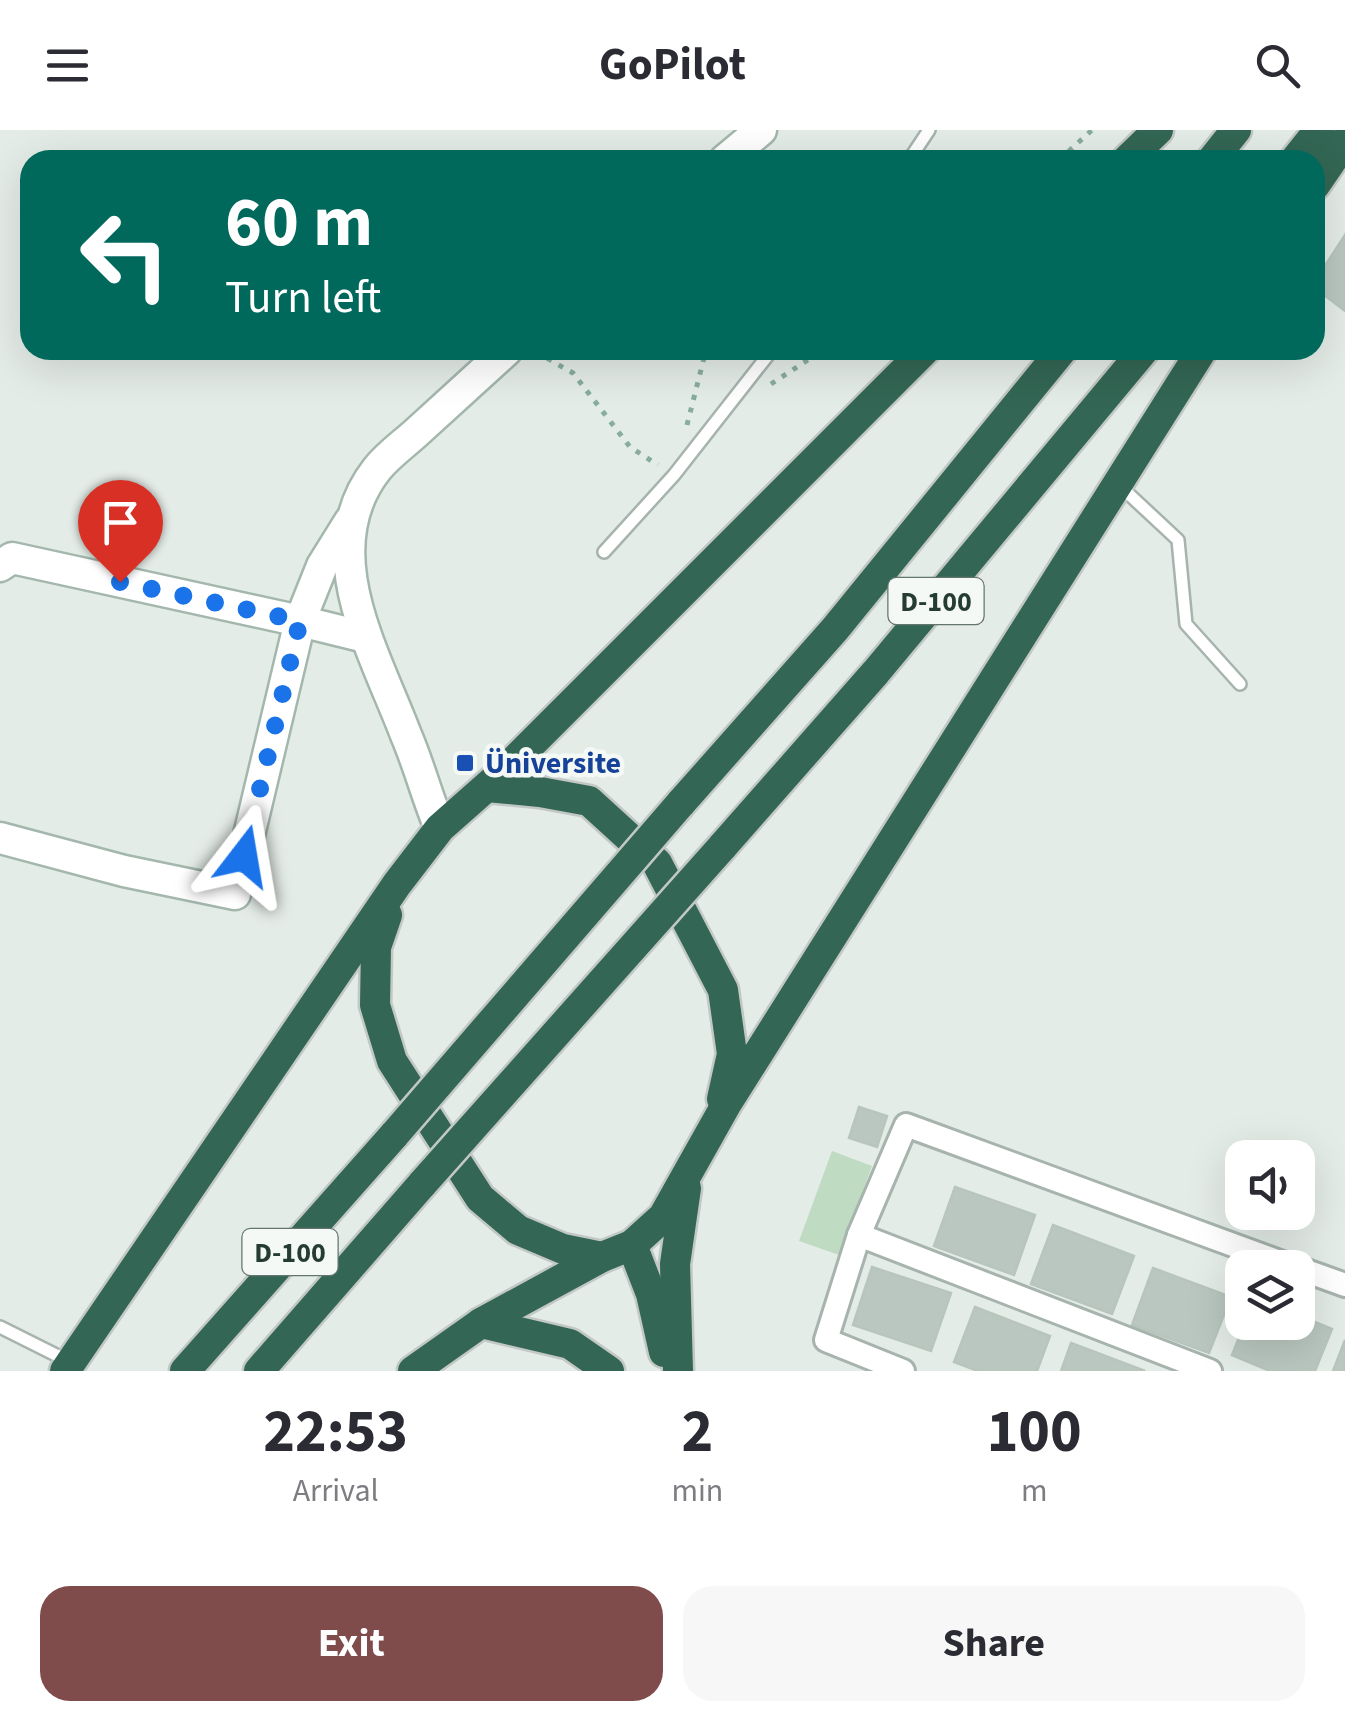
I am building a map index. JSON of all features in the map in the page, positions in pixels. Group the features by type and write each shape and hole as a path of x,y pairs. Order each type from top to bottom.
{"highway":[{"path":"1137,150 1158,130"},
{"path":"1220,150 1236,130"},
{"path":"1303,150 1319,130"},
{"path":"1325,171 1345,142"},
{"path":"67,1367 397,884 440,828 487,786 915,360"},
{"name":"D-100","path":"185,1371 834,629 1054,360"},
{"name":"D-100","path":"260,1371 876,672 1136,360"},
{"path":"413,1371 481,1322 602,1256 632,1245 663,1217 718,1122 1196,360"},
{"path":"487,786 589,801 656,863 723,990 732,1054 718,1122"},
{"path":"397,884 376,947 375,1005 392,1061 480,1198 518,1230 563,1249 602,1256"},
{"path":"678,1371 675,1264 688,1176"},
{"path":"632,1245 651,1294 669,1371"},
{"path":"481,1322 570,1344 610,1371"}],"street":[{"path":"737,150 759,131"},
{"path":"0,838 124,872 235,894 300,621 322,566 378,468 496,360"},
{"path":"352,519 351,592 440,828"},
{"path":"0,566 12,558 365,637"},
{"path":"903,1371 826,1340 859,1235 906,1124 1248,1250"},
{"path":"859,1235 1210,1371"},
{"path":"1315,1274 1345,1285"}],"lane":[{"path":"604,552 674,475 764,360"},
{"path":"1118,484 1178,540 1186,624 1240,684"},
{"path":"0,1327 67,1367"}],"path":[{"path":"1070,150 1092,130"},
{"path":"552,360 572,373 630,447 674,475 703,360"},
{"path":"737,395 776,383 809,360"}],"green space":[{"path":"832,1151 872,1166 839,1255 799,1241"}],"building":[{"path":"1345,235 1345,311 1325,296 1325,266"},
{"path":"859,1107 887,1116 877,1147 849,1138"},
{"path":"955,1187 1035,1215 1014,1275 934,1246"},
{"path":"1053,1225 1134,1256 1112,1314 1031,1284"},
{"path":"872,1267 951,1293 931,1351 853,1325"},
{"path":"1153,1268 1225,1295 1225,1312 1209,1353 1132,1325"},
{"path":"975,1307 1050,1336 1037,1371 978,1371 954,1362"},
{"path":"1315,1322 1332,1329 1315,1371 1270,1371 1232,1355 1238,1340 1315,1340"},
{"path":"1345,1340 1345,1371 1333,1371"},
{"path":"1071,1343 1145,1371 1061,1371"}],"place":[{"name":"Üniversite","path":"465,763"}],"route":[{"path":"120,582 300,621 244,856"}]}
